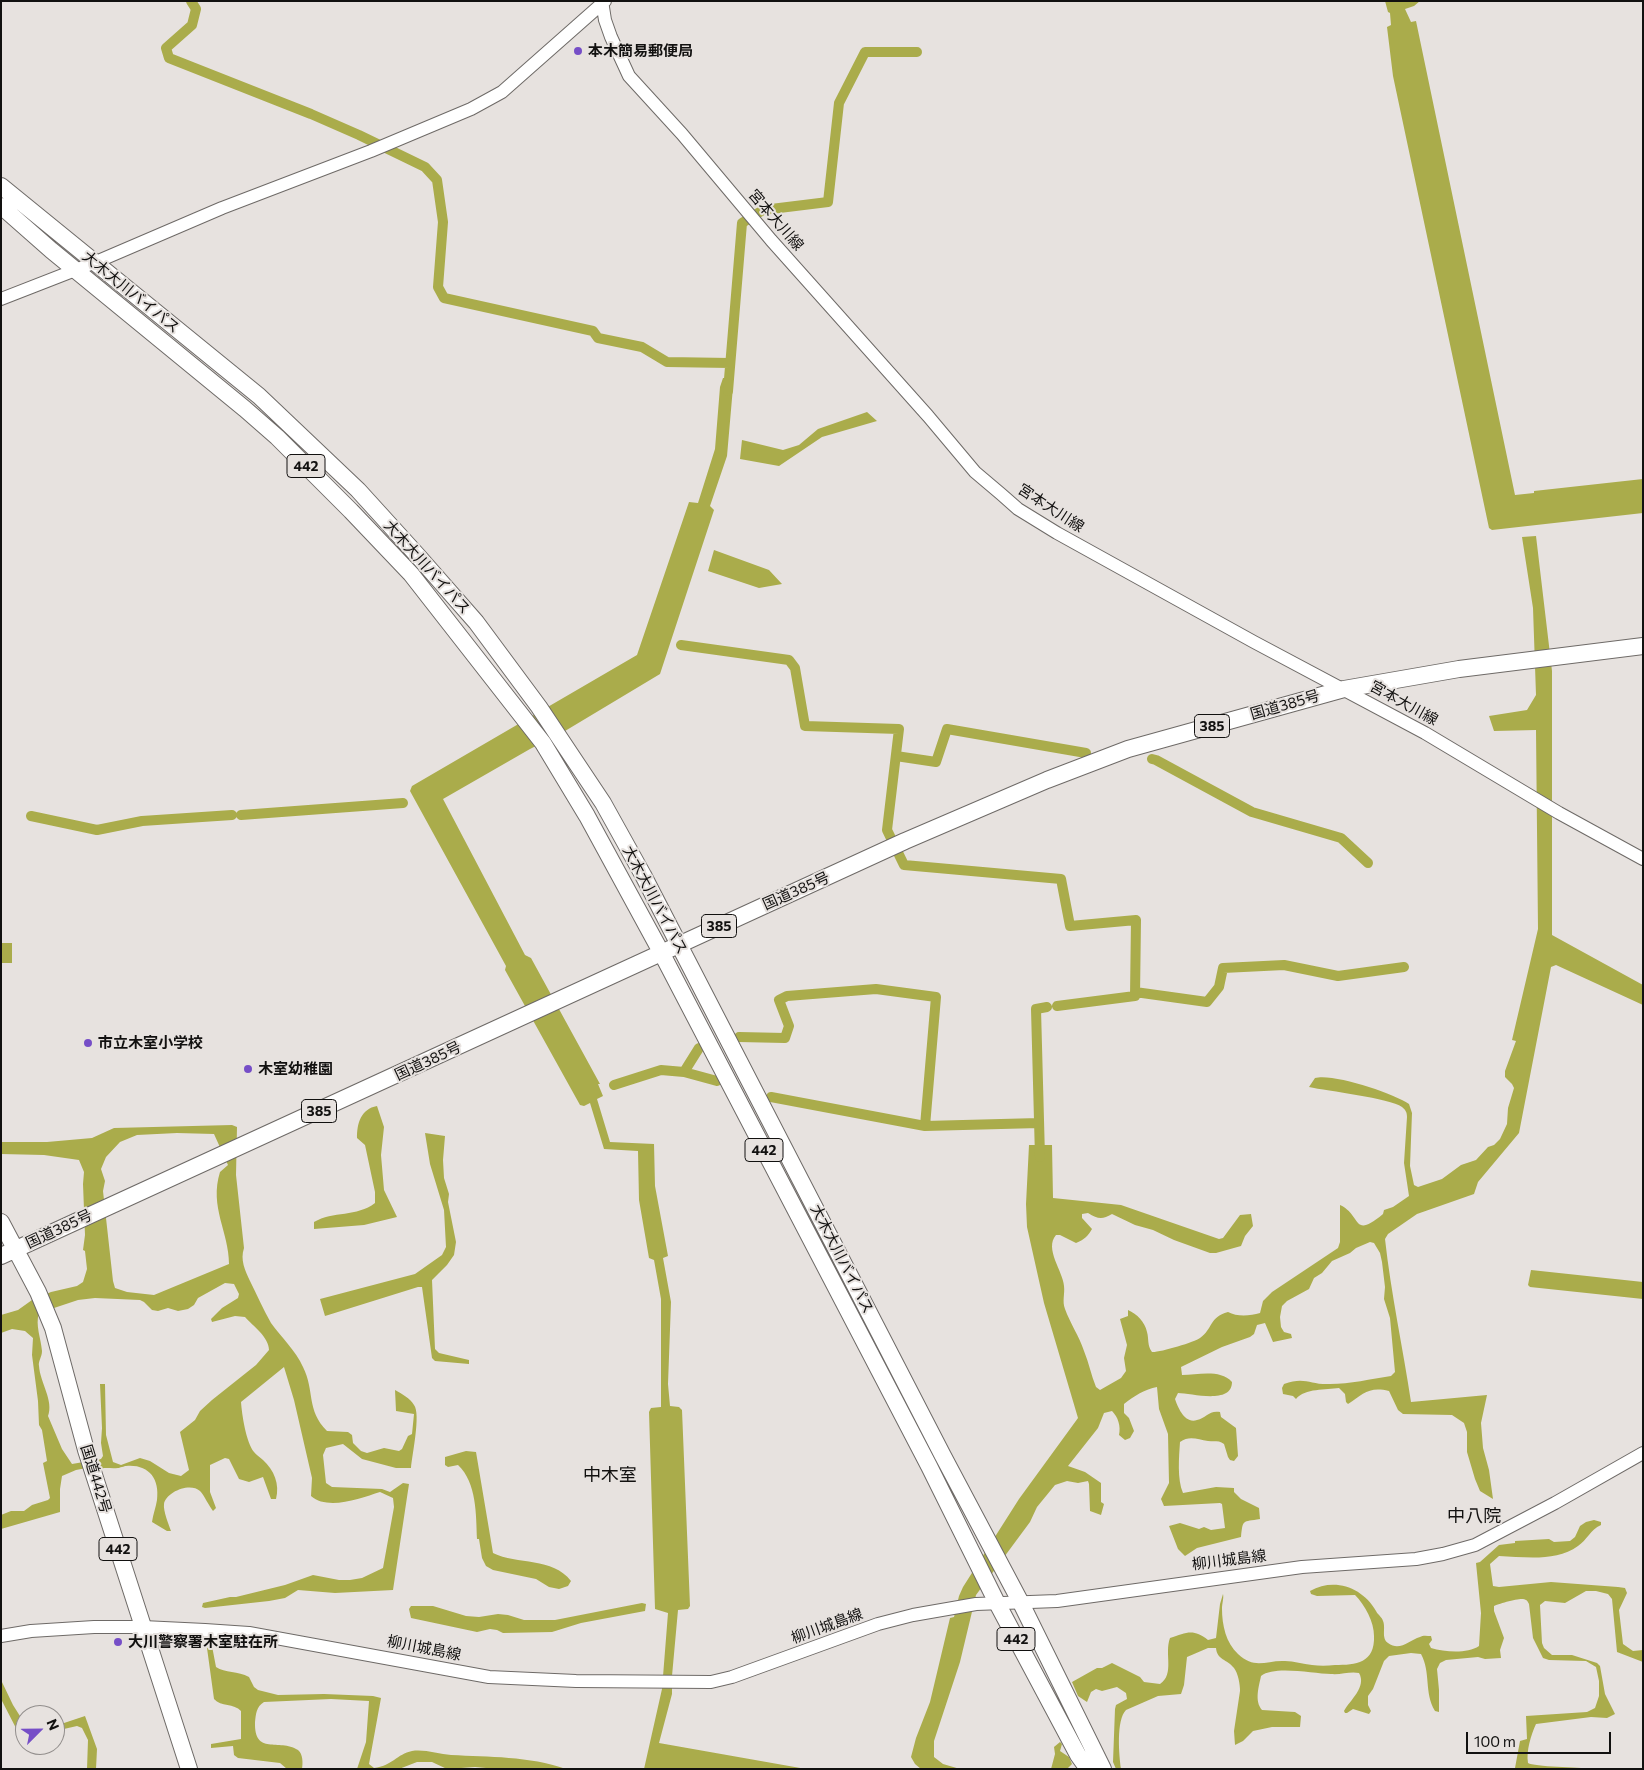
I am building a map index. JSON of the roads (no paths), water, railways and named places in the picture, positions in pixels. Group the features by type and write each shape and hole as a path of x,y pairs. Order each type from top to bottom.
{"highway":[{"name":"大木大川バイパス","path":"1,186 258,396 358,490 476,622 559,736 603,803 943,1456 989,1540 1062,1686 1086,1752 1088,1769"},
{"name":"大木大川バイパス","path":"1,206 51,250 245,409 277,437 345,504 411,574 543,743 587,816 661,952 976,1562 1047,1694 1086,1752 1103,1769"},
{"name":"国道385号","path":"1,1222 9,1252 906,841 1047,780 1128,749 1344,689 1459,669 1643,646"},
{"name":"国道442号","path":"9,1252 38,1292 53,1328 86,1450 188,1769"}],"main road":[{"path":"1,299 34,288 222,208 371,151 471,110 509,86 603,2"},
{"name":"宮本大川線","path":"603,2 605,20 629,76 682,134 771,240 928,416 975,472 1018,509 1056,533 1424,733 1559,813 1643,859"},
{"name":"柳川城島線","path":"1,1636 62,1628 143,1627 249,1633 489,1676 576,1681 711,1682 723,1680 878,1624 953,1608 976,1604 1057,1601 1302,1567 1416,1559 1443,1554 1475,1545 1556,1503 1643,1453"}],"waterway":[{"path":"191,1 196,9 192,25 166,48 169,58 359,135 425,167 437,180 443,222 438,287 444,298 593,331 598,338 642,347 667,362 730,363"},
{"path":"728,391 742,223 763,210 828,202 839,103 865,52 917,52"},
{"path":"681,645 789,660 795,668 805,726 899,729 887,830 904,865 1061,879 1070,926 1136,920 1135,996 1057,1006"},
{"path":"896,756 936,762 947,729 1086,753"},
{"path":"1152,759 1252,812 1341,838 1368,863"},
{"path":"241,815 403,803"},
{"path":"31,816 97,830 142,821 232,815"},
{"path":"1135,992 1207,1002 1219,987 1223,968 1284,965 1338,976 1404,967"},
{"path":"739,1037 785,1038 789,1026 779,1000 787,996 876,989 936,997 925,1126"},
{"path":"1040,1157 1036,1009 1047,1007"},
{"path":"684,1072 699,1048"},
{"path":"614,1085 661,1070 684,1072 717,1081"},
{"path":"771,1097 925,1126 1039,1123"}],"place":[{"name":"本木簡易郵便局","path":"578,51"},
{"name":"市立木室小学校","path":"88,1043"},
{"name":"木室幼稚園","path":"248,1069"},
{"name":"大川警察署木室駐在所","path":"118,1642"}],"district":[{"name":"中木室","path":"610,1475"},
{"name":"中八院","path":"1474,1516"}]}
